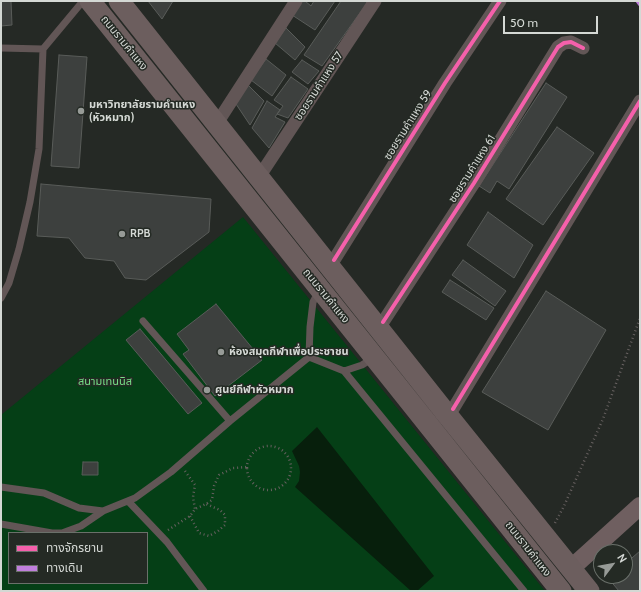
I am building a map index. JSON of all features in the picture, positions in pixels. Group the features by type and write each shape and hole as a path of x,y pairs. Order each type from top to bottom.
{"main road":[{"name":"ถนนรามคำแหง","path":"90,1 320,289 563,588"},
{"name":"ถนนรามคำแหง","path":"101,1 563,588"},
{"name":"ถนนรามคำแหง","path":"118,1 589,591"},
{"path":"129,1 383,322 599,591"},
{"path":"563,588 577,564"}],"street":[{"path":"220,117 296,1"},
{"name":"ซอยรามคำแหง 57","path":"263,171 375,1"},
{"name":"ซอยรามคำแหง 59","path":"334,260 445,83 500,1"},
{"name":"ซอยรามคำแหง 61","path":"383,322 474,183 558,47 564,43 571,42 583,48"},
{"path":"453,409 640,101"},
{"path":"577,564 640,506"}],"lane":[{"path":"1,298 9,283 19,249 39,149 43,49 83,1"},
{"path":"1,48 43,49"},
{"path":"65,532 77,528 103,511 135,498 179,465 309,357 313,302 320,289"},
{"path":"143,321 230,422"},
{"path":"309,357 344,371 524,591"},
{"path":"344,371 362,366 375,357"},
{"path":"1,487 44,493 79,508 103,511"},
{"path":"128,501 160,535 204,591"},
{"path":"1,524 46,532"}],"path":[{"path":"550,530 564,506 603,419 640,318"},
{"path":"272,447 279,449 285,454 290,467 290,474 282,485 277,489 270,490 256,486 251,481 247,468 248,460 252,454 258,449 272,447"},
{"path":"179,465 195,485 193,497 195,509"},
{"path":"160,535 190,516 195,509 212,500 214,486 219,475 233,468 247,468"},
{"path":"190,516 199,533 209,536 218,531 225,525 225,515 220,510 206,504"}],"green space":[{"name":"ศูนย์กีฬาหัวหมาก","path":"243,217 545,591 1,591 1,415"}],"shaded area":[{"path":"317,427 434,576 417,591 411,591 295,487 299,481 300,472 299,466 292,451"}],"building":[{"path":"1,1 11,1 12,25 1,26"},
{"path":"148,1 173,1 162,19"},
{"path":"301,1 305,1 311,6 314,1 335,1 315,30 292,15"},
{"path":"341,1 365,1 367,3 322,66 304,55"},
{"path":"286,28 305,47 295,60 275,43"},
{"path":"59,55 87,57 79,168 51,166"},
{"path":"266,59 286,75 272,96 251,80"},
{"path":"302,60 319,71 308,84 292,72"},
{"path":"291,77 308,89 288,118 277,114 283,106 274,100"},
{"path":"546,83 567,97 509,189 497,181 490,193 479,186"},
{"path":"248,85 264,101 250,125 236,104"},
{"path":"267,101 280,110 275,117 285,122 269,148 252,128"},
{"path":"557,127 594,153 543,225 506,199"},
{"name":"RPB","path":"41,184 211,199 209,232 146,280 125,278 114,261 85,258 69,238 37,236"},
{"path":"488,212 533,245 514,278 467,245"},
{"path":"463,260 506,291 495,306 452,275"},
{"path":"450,280 494,308 486,320 442,292"},
{"path":"546,291 606,330 548,430 482,392"},
{"name":"ห้องสมุดกีฬาเพื่อประชาชน","path":"216,304 262,360 215,396 183,354 189,350 177,334"},
{"path":"140,329 202,403 188,414 126,340"},
{"path":"83,462 98,462 98,475 82,475"},
{"path":"640,551 640,591 619,591 613,584 633,584 633,557"}],"marked path":[{"path":"637,1 640,5"}],"cycle path":[{"path":"334,260 445,83 500,1"},
{"path":"383,322 474,183 558,47 564,43 571,42 583,48"},
{"path":"453,409 640,101"}],"place":[{"name":"มหาวิทยาลัยรามคำแหง (หัวหมาก)","path":"81,111"},
{"name":"RPB","path":"122,234"},
{"name":"ห้องสมุดกีฬาเพื่อประชาชน","path":"221,352"},
{"name":"ศูนย์กีฬาหัวหมาก","path":"207,390"}],"park label":[{"name":"สนามเทนนิส","path":"105,382"}]}
